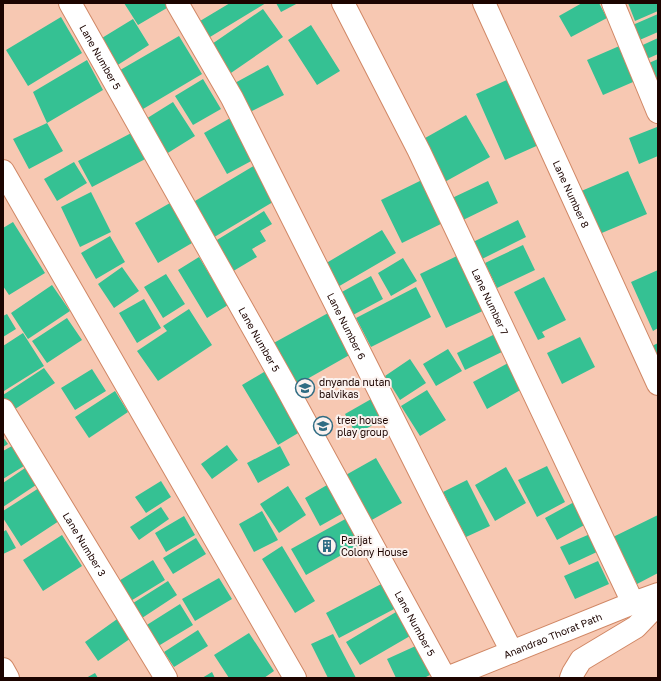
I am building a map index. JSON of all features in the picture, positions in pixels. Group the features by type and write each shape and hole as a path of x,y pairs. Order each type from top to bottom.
{"street":[{"name":"Lane Number 5","path":"70,3 288,390 446,678"},
{"name":"Lane Number 6","path":"177,3 232,98 512,652"},
{"name":"Lane Number 7","path":"343,3 419,151 633,603"},
{"name":"Lane Number 8","path":"484,3 658,384"},
{"path":"613,3 658,112"},
{"path":"3,171 294,678"},
{"name":"Lane Number 3","path":"3,410 166,678"},
{"name":"Anandrao Thorat Path","path":"446,678 658,594"},
{"path":"571,678 581,660 636,627 658,604"},
{"path":"3,669 8,678"}],"building":[{"path":"124,3 171,3 172,5 138,25"},
{"path":"230,3 266,3 210,37 200,21"},
{"path":"276,3 298,3 281,12"},
{"path":"582,3 599,3 607,18 571,37 559,16"},
{"path":"628,3 658,3 658,11 635,21"},
{"path":"263,9 283,37 228,75 209,46"},
{"path":"658,14 658,32 635,42 628,27"},
{"path":"61,17 82,53 28,86 6,50"},
{"path":"133,19 149,45 113,68 97,41"},
{"path":"311,25 340,71 317,85 288,40"},
{"path":"179,36 202,74 138,112 115,73"},
{"path":"658,38 658,54 640,62 634,49"},
{"path":"624,44 640,79 603,95 587,60"},
{"path":"658,59 658,80 649,84 642,66"},
{"path":"87,60 103,90 47,123 33,92"},
{"path":"268,65 284,95 248,113 233,84"},
{"path":"513,77 543,143 505,160 476,94"},
{"path":"203,79 221,109 193,125 175,96"},
{"path":"173,102 195,136 163,156 141,122"},
{"path":"466,115 490,157 441,184 418,142"},
{"path":"232,117 255,159 227,174 204,133"},
{"path":"47,123 63,151 29,169 13,139"},
{"path":"657,127 658,156 639,164 629,138"},
{"path":"137,130 151,156 92,187 78,161"},
{"path":"74,162 87,183 57,201 44,179"},
{"path":"257,164 278,199 211,239 190,204"},
{"path":"628,171 647,214 597,235 579,192"},
{"path":"426,178 447,221 402,243 381,200"},
{"path":"488,181 498,203 461,221 450,199"},
{"path":"91,192 111,232 80,247 61,207"},
{"path":"170,203 192,243 158,263 135,223"},
{"path":"264,211 272,224 260,231 266,241 252,249 257,257 230,273 212,243"},
{"path":"518,220 526,237 482,259 473,242"},
{"path":"13,222 45,273 9,295 3,286 3,228"},
{"path":"382,230 396,253 336,288 323,265"},
{"path":"110,236 125,262 96,279 81,253"},
{"path":"523,245 535,270 497,288 485,263"},
{"path":"461,254 487,309 446,328 420,274"},
{"path":"199,257 228,305 207,318 178,270"},
{"path":"403,258 417,281 391,296 378,273"},
{"path":"122,267 139,291 114,308 98,284"},
{"path":"658,270 658,328 653,331 631,282"},
{"path":"166,274 185,304 163,318 144,287"},
{"path":"371,276 383,299 353,315 340,293"},
{"path":"544,277 566,320 542,332 545,337 538,340 514,292"},
{"path":"52,285 70,311 28,339 11,313"},
{"path":"416,287 431,317 371,347 356,318"},
{"path":"144,299 161,328 137,343 119,313"},
{"path":"189,309 212,345 158,381 137,351 167,331 163,326"},
{"path":"330,312 353,353 293,387 270,345"},
{"path":"7,314 16,329 3,337 3,316"},
{"path":"67,318 82,340 47,363 32,341"},
{"path":"499,332 508,349 465,370 457,353"},
{"path":"23,333 44,366 4,391 3,346"},
{"path":"580,337 595,367 562,384 547,353"},
{"path":"658,343 658,364 650,347"},
{"path":"448,349 462,371 436,386 423,364"},
{"path":"410,359 426,383 400,400 385,376"},
{"path":"510,362 524,388 487,409 473,382"},
{"path":"44,368 55,383 12,411 3,395"},
{"path":"92,369 106,391 75,410 61,388"},
{"path":"269,369 305,429 278,445 242,385"},
{"path":"427,390 446,420 420,436 401,406"},
{"path":"115,391 128,412 89,438 75,417"},
{"path":"373,398 384,419 356,434 345,414"},
{"path":"3,437 8,444 3,447"},
{"path":"227,445 238,460 212,479 201,464"},
{"path":"12,446 24,466 3,479 3,451"},
{"path":"280,446 290,465 258,483 247,463"},
{"path":"376,458 402,503 370,521 344,476"},
{"path":"547,466 565,502 537,517 518,480"},
{"path":"506,467 526,503 495,521 475,485"},
{"path":"25,468 36,485 3,507 3,483"},
{"path":"467,480 490,526 466,537 443,492"},
{"path":"161,481 171,497 146,513 135,497"},
{"path":"327,485 343,513 320,526 305,498"},
{"path":"288,486 306,515 279,533 260,504"},
{"path":"39,488 59,521 21,546 3,518 3,511"},
{"path":"576,501 588,523 557,540 545,518"},
{"path":"161,507 169,519 139,540 130,527"},
{"path":"262,511 278,540 254,552 239,524"},
{"path":"658,515 658,573 637,584 613,537"},
{"path":"184,516 195,535 166,552 155,533"},
{"name":"Parijat Colony House","path":"349,517 363,543 306,575 291,549"},
{"path":"6,530 16,548 3,554 3,532"},
{"path":"590,534 599,551 569,565 560,547"},
{"path":"62,535 82,566 43,591 23,560"},
{"path":"196,538 206,554 173,574 163,558"},
{"path":"282,546 315,601 295,613 262,559"},
{"path":"153,560 165,580 129,602 117,582"},
{"path":"598,561 609,584 575,599 564,576"},
{"path":"219,578 232,599 195,621 182,599"},
{"path":"168,581 177,595 139,620 130,605"},
{"path":"385,582 398,607 339,638 326,613"},
{"path":"180,604 193,625 155,648 142,628"},
{"path":"396,612 410,636 360,665 346,642"},
{"path":"120,617 134,636 98,661 85,642"},
{"path":"198,630 208,646 174,667 164,652"},
{"path":"249,633 274,671 264,678 229,678 214,655"},
{"path":"333,634 356,678 328,678 311,644"},
{"path":"420,644 434,673 424,678 396,678 387,659"},
{"path":"212,672 215,678 202,678"},
{"path":"95,673 98,678 86,678"}],"place":[{"name":"dnyanda nutan balvikas","path":"305,388"},
{"name":"tree house play group","path":"323,426"},
{"name":"Parijat Colony House","path":"327,546"}]}
